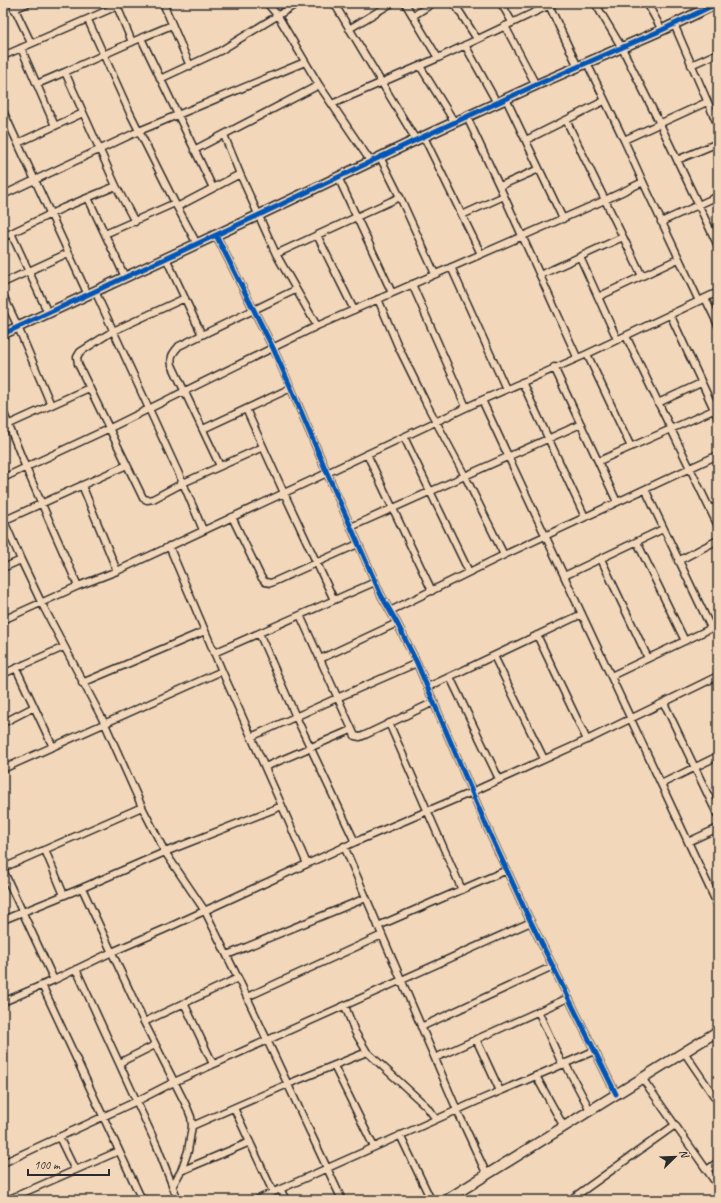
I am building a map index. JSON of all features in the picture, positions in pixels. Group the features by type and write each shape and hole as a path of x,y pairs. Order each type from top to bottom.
{"street":[{"path":"28,3 13,6 31,43"},
{"path":"3,56 124,3"},
{"path":"163,3 190,66"},
{"path":"267,3 278,16 319,85 371,162"},
{"path":"160,79 220,52 298,3"},
{"path":"334,3 380,82 420,139 462,215 481,254"},
{"path":"349,29 392,3"},
{"path":"405,3 438,58"},
{"path":"413,16 433,3"},
{"path":"454,3 477,39"},
{"path":"501,3 512,22"},
{"path":"595,3 622,48 718,246"},
{"path":"647,3 662,30"},
{"path":"3,334 380,157 536,85 662,30 718,3"},
{"path":"332,104 438,58 550,4 624,140 661,222 699,300"},
{"path":"117,6 132,42"},
{"path":"88,20 129,111 197,244"},
{"path":"674,24 718,126"},
{"path":"37,84 172,25"},
{"path":"505,26 536,85"},
{"path":"141,38 213,188"},
{"path":"464,45 497,104"},
{"path":"21,48 55,126"},
{"path":"691,65 718,53"},
{"path":"3,195 139,131 305,62"},
{"path":"420,66 455,123"},
{"path":"65,72 116,186 135,222"},
{"path":"194,150 319,85"},
{"path":"506,99 563,219"},
{"path":"526,140 604,101"},
{"path":"624,140 708,102"},
{"path":"3,111 68,252 113,331 203,530"},
{"path":"18,143 83,113"},
{"path":"467,117 523,236 577,357"},
{"path":"566,120 642,276"},
{"path":"224,135 276,254 295,290 317,326"},
{"path":"677,160 718,142"},
{"path":"380,157 400,196 435,274"},
{"path":"500,186 539,169"},
{"path":"105,234 176,205 240,174"},
{"path":"338,177 392,293"},
{"path":"3,478 110,428 317,326 563,219 643,182"},
{"path":"3,237 51,214 116,186"},
{"path":"276,254 400,196"},
{"path":"462,215 504,196"},
{"path":"661,222 718,196"},
{"path":"88,198 126,277"},
{"path":"11,233 48,313"},
{"path":"216,235 292,388 327,473 375,582 417,663 472,792 531,922 616,1094"},
{"path":"318,235 354,310"},
{"path":"540,275 623,236"},
{"path":"3,283 68,252"},
{"path":"580,257 616,339"},
{"path":"166,258 202,335"},
{"path":"598,297 678,258"},
{"path":"451,268 506,389"},
{"path":"412,284 466,408"},
{"path":"220,466 172,364 172,353 179,346 295,290"},
{"path":"3,620 78,586 117,571 482,400 586,354 616,339 626,336 718,292"},
{"path":"3,295 51,406"},
{"path":"185,298 113,331 80,352 78,358 78,364 89,388 110,428 143,498 147,500 153,499 183,483 263,447"},
{"path":"705,298 718,325"},
{"path":"378,299 398,346 426,403 465,476 504,555"},
{"path":"670,314 701,383 716,409 718,418"},
{"path":"626,336 718,526"},
{"path":"586,354 631,448"},
{"path":"554,367 617,502"},
{"path":"522,382 585,517"},
{"path":"658,403 701,383"},
{"path":"6,426 89,388"},
{"path":"203,430 292,388"},
{"path":"482,400 717,904"},
{"path":"246,409 334,600"},
{"path":"599,461 716,409"},
{"path":"3,411 6,426 78,586"},
{"path":"351,527 581,424"},
{"path":"404,437 469,572"},
{"path":"367,454 432,591"},
{"path":"390,611 546,535 718,455"},
{"path":"127,465 3,521 41,602 82,683 105,724 142,807 165,852 205,911 227,955 342,1200"},
{"path":"82,485 117,571"},
{"path":"645,489 711,628"},
{"path":"710,509 718,506"},
{"path":"232,517 261,577 265,582 271,583 358,544"},
{"path":"564,576 663,529"},
{"path":"678,561 718,540"},
{"path":"637,542 685,641"},
{"path":"169,546 214,653 307,864"},
{"path":"601,559 648,658"},
{"path":"3,568 21,560"},
{"path":"214,653 375,582"},
{"path":"428,688 582,614"},
{"path":"300,615 355,736 360,737 434,702"},
{"path":"320,659 397,623"},
{"path":"611,676 718,625"},
{"path":"82,683 205,631"},
{"path":"259,633 296,717 355,842"},
{"path":"537,635 587,740"},
{"path":"3,674 64,647"},
{"path":"494,656 544,759"},
{"path":"251,737 417,663"},
{"path":"16,668 53,747"},
{"path":"3,769 222,671"},
{"path":"4,1000 54,980 344,846 499,780 587,740 718,676"},
{"path":"450,677 499,780"},
{"path":"664,703 718,816"},
{"path":"3,723 34,707"},
{"path":"389,723 462,890"},
{"path":"265,767 351,730"},
{"path":"661,784 718,756"},
{"path":"3,920 165,852 282,806"},
{"path":"54,980 3,869 142,807"},
{"path":"688,842 718,828"},
{"path":"344,846 457,1110 487,1175"},
{"path":"45,850 64,895"},
{"path":"378,926 507,870"},
{"path":"82,888 144,1022 191,1117 192,1126 188,1152 181,1171 173,1185"},
{"path":"227,955 366,898"},
{"path":"3,1163 213,1064 531,922"},
{"path":"247,997 382,935"},
{"path":"421,1027 552,966"},
{"path":"76,969 157,1146 178,1200"},
{"path":"144,1022 238,978"},
{"path":"42,985 142,1200"},
{"path":"435,1058 568,998"},
{"path":"184,1003 213,1064"},
{"path":"345,1006 355,1032 367,1052 426,1106 436,1119"},
{"path":"538,1011 564,1064 590,1110"},
{"path":"446,1200 718,1031"},
{"path":"476,1039 500,1091"},
{"path":"119,1063 155,1045"},
{"path":"256,1200 594,1050"},
{"path":"192,1126 288,1084 367,1052"},
{"path":"684,1052 718,1102"},
{"path":"334,1066 374,1147"},
{"path":"536,1076 564,1127"},
{"path":"642,1078 718,1186"},
{"path":"234,1108 273,1192"},
{"path":"570,1200 675,1125"},
{"path":"400,1135 431,1200"},
{"path":"59,1137 75,1170"},
{"path":"181,1171 250,1142"},
{"path":"7,1200 119,1151"},
{"path":"707,1170 718,1162"},
{"path":"280,1189 286,1200"}],"cycle path":[{"path":"3,334 416,140 536,85 662,30 718,3"},
{"path":"216,235 273,348 381,595 417,663 486,825 525,910 616,1094"}]}
